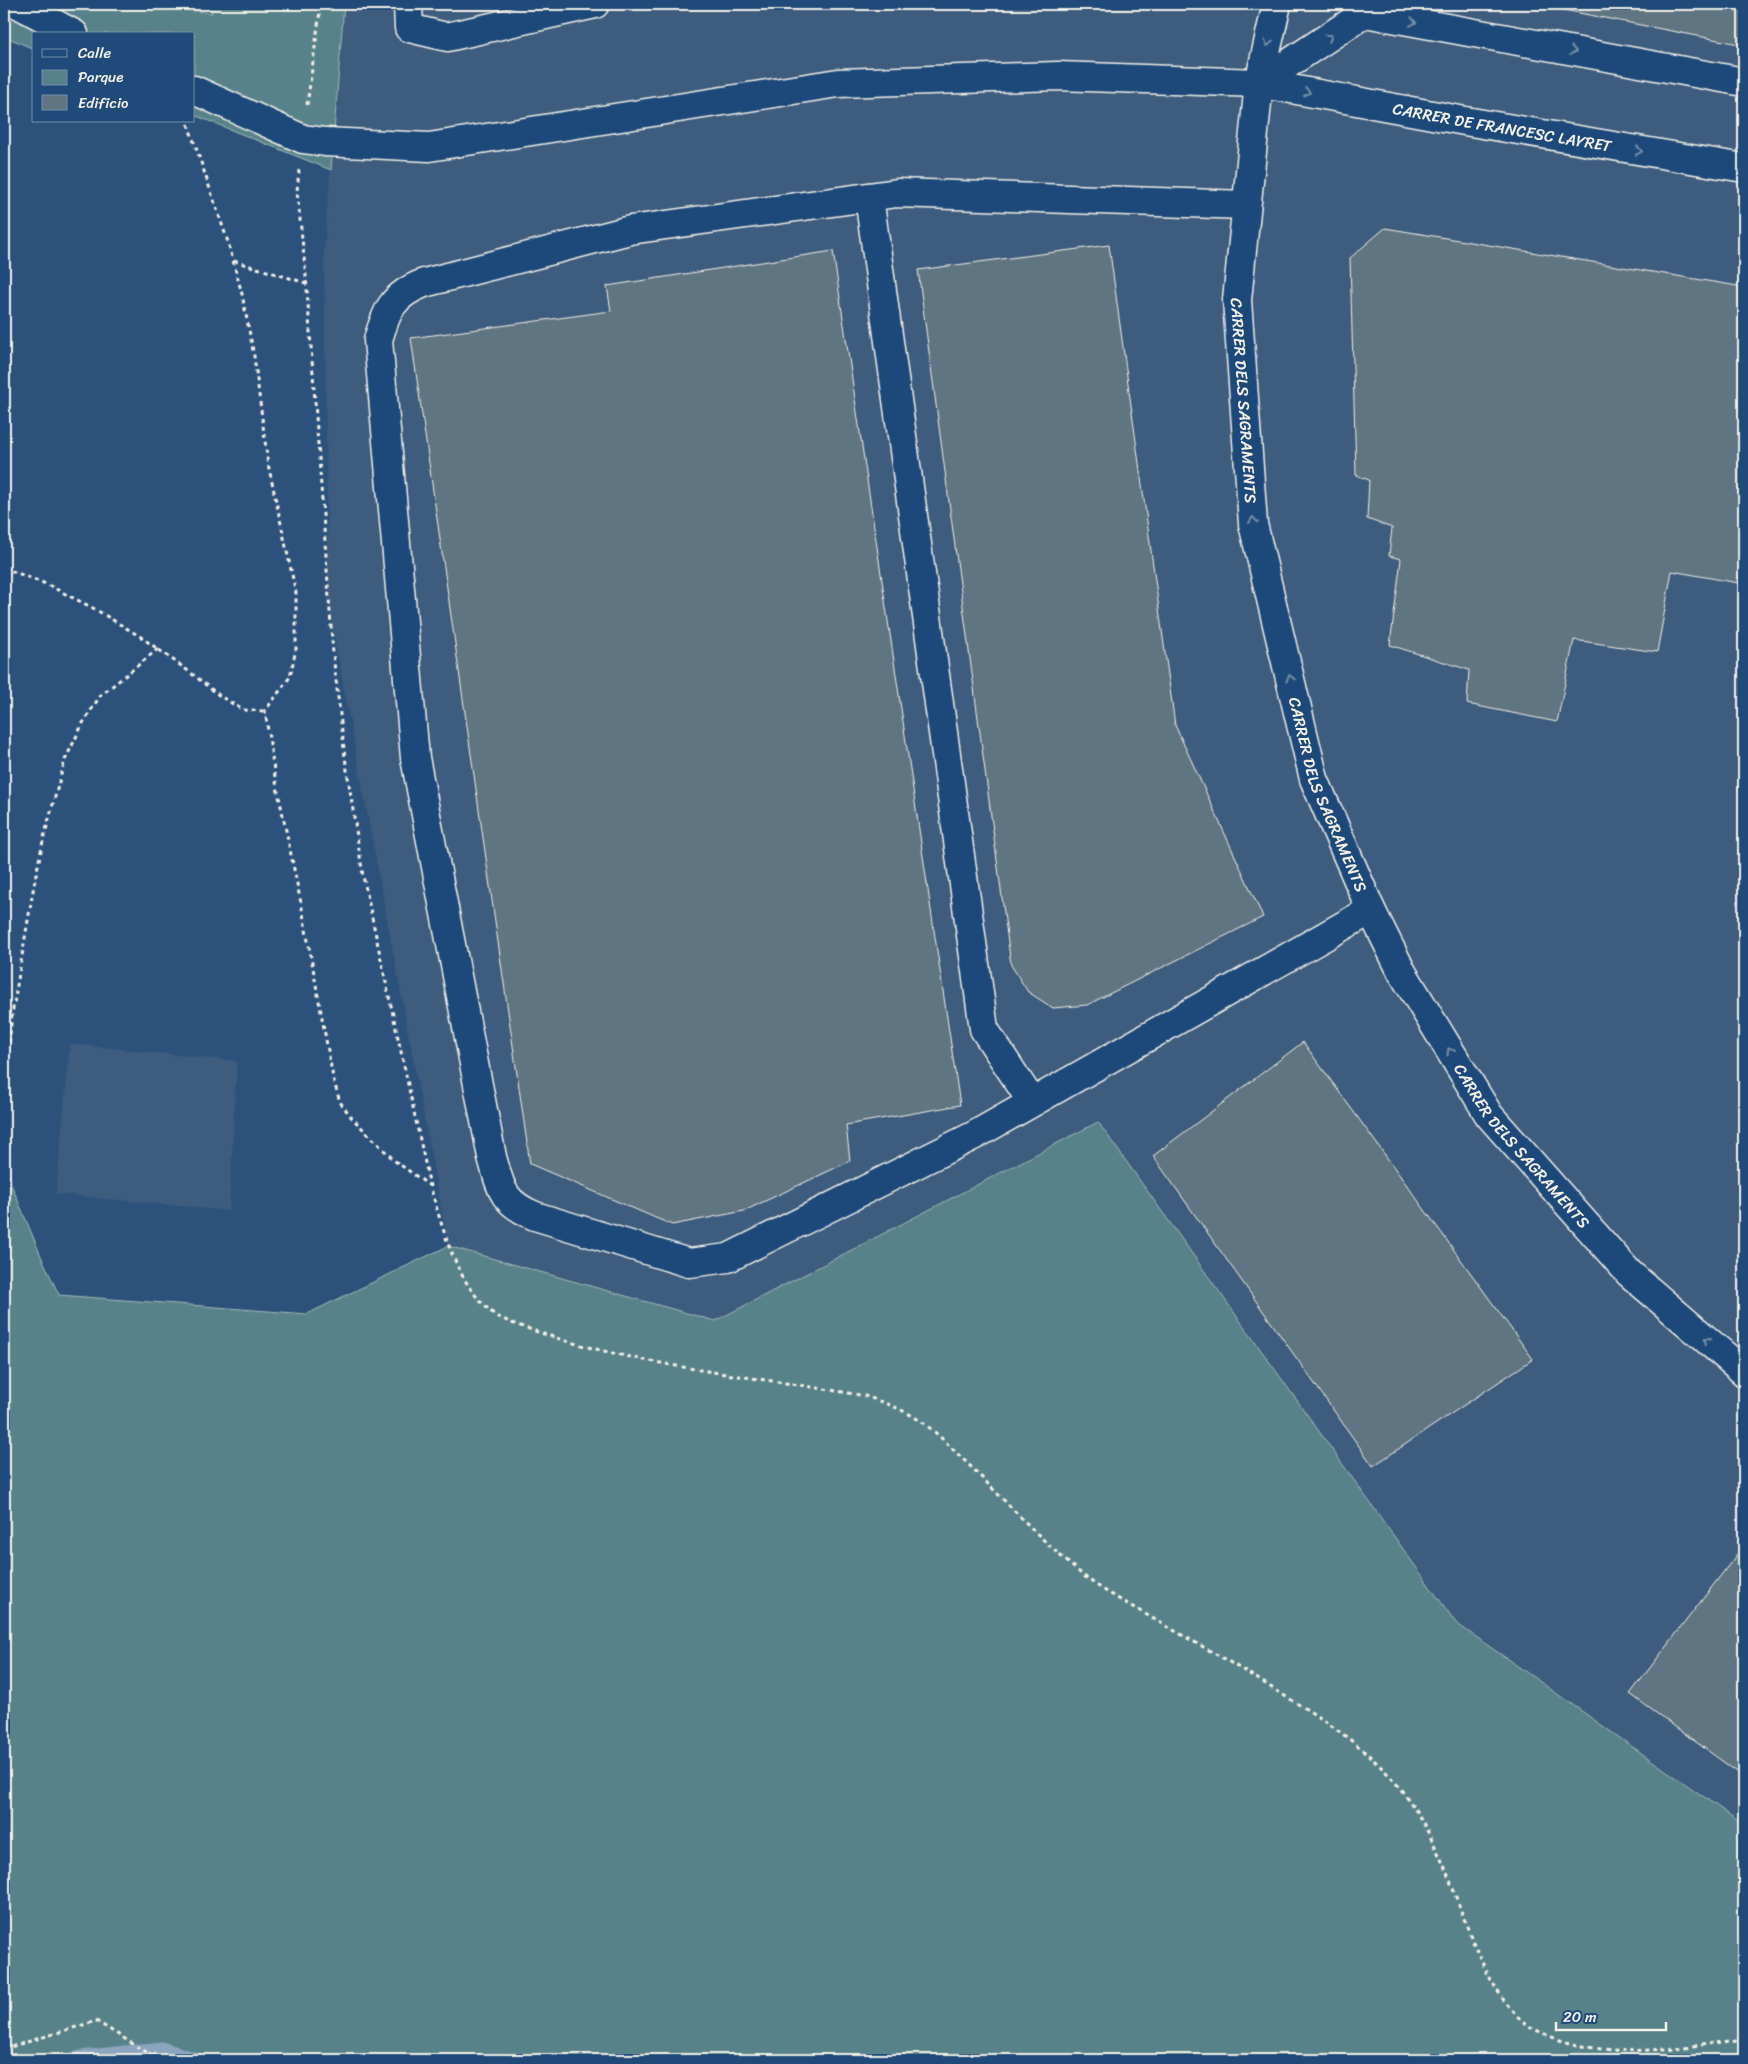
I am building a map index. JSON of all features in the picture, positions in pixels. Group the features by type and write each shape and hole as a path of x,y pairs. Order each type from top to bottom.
{"street":[{"path":"18,4 70,32"},
{"path":"408,4 409,28 447,37 595,4"},
{"name":"CARRER DELS SAGRAMENTS","path":"1277,4 1259,83 1237,300 1253,524 1314,779 1371,910 1402,972 1489,1115 1629,1273 1744,1372"},
{"path":"1259,83 1368,8 1744,82"},
{"name":"CARRER DE FRANCESC LAYRET","path":"195,90 303,139 325,142 430,147 838,83 1058,76 1259,83 1465,121 1744,168"},
{"path":"1246,205 897,193 630,230 424,283 406,290 393,304 384,320 378,340 378,359 415,758 492,1157 506,1197 518,1209 535,1216 689,1263 728,1258 975,1135 1371,910"},
{"path":"869,197 984,1029 1032,1102"}],"path":[{"path":"321,4 297,191 306,283 333,654 345,757 363,876 430,1186 443,1229 472,1292 488,1310 512,1322 598,1351 653,1362 865,1396 895,1406 922,1422 946,1443 1053,1548 1086,1577 1108,1593 1237,1666 1334,1727 1368,1754 1397,1784 1422,1817 1445,1869 1470,1936 1498,1990 1510,2008 1528,2025 1551,2040 1582,2051"},
{"path":"187,122 242,294 254,356 268,464 296,593 296,649 290,678 265,711 275,777 302,908 331,1069 340,1102 352,1118 395,1161 430,1186"},
{"path":"233,261 306,283"},
{"path":"4,568 46,584 93,608 158,649 220,696 243,710 265,711"},
{"path":"4,1090 12,1015 32,893 43,841 66,760 82,724 100,696 158,649"},
{"path":"4,2048 96,2021 159,2060"},
{"path":"1608,2054 1632,2054 1744,2039"}],"shaded area":[{"path":"344,4 1744,4 1744,1825 1456,1623 1098,1122 715,1321 448,1246 328,603 324,249"},
{"path":"70,1044 237,1061 229,1211 56,1194"}],"green space":[{"path":"4,4 153,4 212,13 209,4 344,4 331,170 195,115 195,32 32,32 32,48 4,36"},
{"path":"1098,1122 1456,1623 1744,1825 1744,2060 4,2060 4,1147 11,1184 59,1295 307,1314 448,1246 715,1321"}],"building":[{"path":"1533,4 1744,4 1744,45 1620,21"},
{"path":"1385,228 1744,287 1744,584 1672,571 1657,652 1574,640 1557,722 1467,704 1469,670 1390,645 1401,559 1389,556 1392,528 1367,519 1369,480 1356,475 1350,258"},
{"path":"1109,245 1175,725 1263,917 1087,1005 1053,1008 1028,992 1011,965 918,270"},
{"path":"833,251 960,1105 846,1125 850,1161 744,1211 672,1225 530,1164 411,338 611,311 607,286"},
{"path":"1303,1042 1533,1359 1373,1466 1153,1156"},
{"path":"1744,1545 1744,1777 1630,1694"}],"waterway":[{"path":"64,2060 80,2056 162,2047 203,2060"}]}
